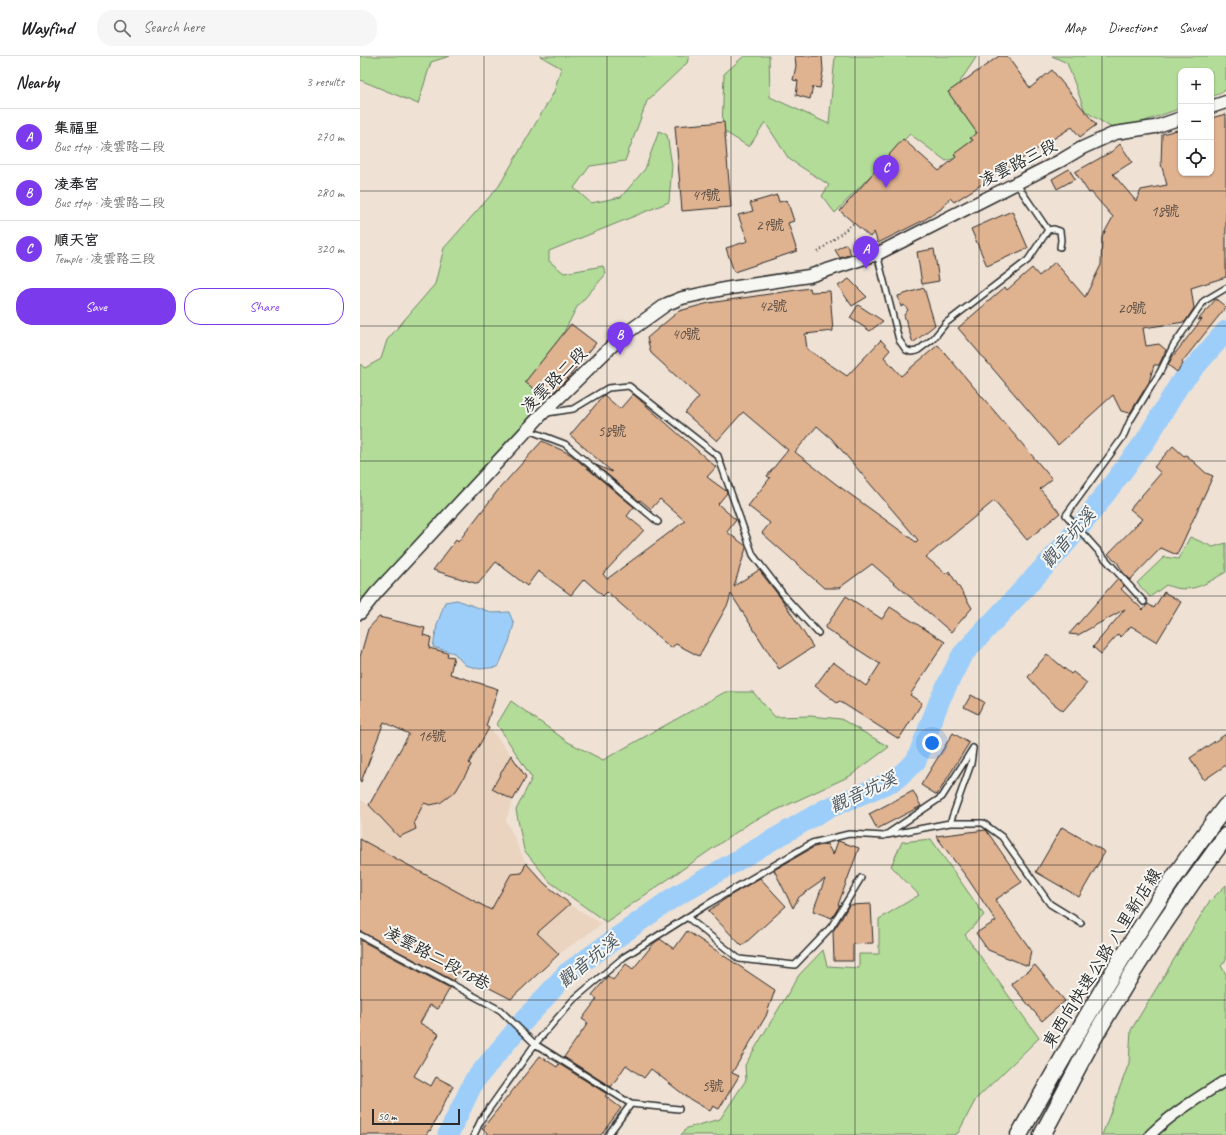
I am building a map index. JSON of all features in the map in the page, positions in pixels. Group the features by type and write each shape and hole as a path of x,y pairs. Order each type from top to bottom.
{"highway":[{"name":"東西向快速公路 八里新店線","path":"1019,1135 1136,934 1196,846 1225,807"},
{"name":"東西向快速公路 八里新店線","path":"1042,1135 1092,1041 1119,995 1184,894 1226,836"}],"street":[{"path":"1214,106 1226,102"},
{"name":"凌雲路三段","path":"877,254 1060,161 1082,148 1115,133 1156,127 1178,119"},
{"name":"凌雲路二段","path":"360,613 376,593 542,414 621,337 667,304 682,298 724,289 809,276 877,254"},
{"path":"1150,1135 1159,1125 1182,1108 1226,1080"}],"lane":[{"path":"1016,183 1048,230"},
{"path":"877,254 899,340 906,350 911,352 917,351 933,339 946,323 1028,260 1048,230 1054,229 1060,232 1060,247"},
{"path":"1144,602 1066,515 1123,437 1130,421 1160,372 1173,346 1204,301 1226,288"},
{"path":"542,414 573,409 608,388 629,386 659,409 718,456 753,554 786,598 818,633"},
{"path":"528,430 565,444 658,522"},
{"path":"884,836 942,796 973,748 972,764 950,823"},
{"path":"474,1135 481,1120 535,1044 573,1000 624,957 687,917 812,843 849,834 884,836 950,823 983,823 1002,837 1050,904 1081,923"},
{"path":"687,917 739,959 795,966 831,927 861,878"},
{"name":"凌雲路二段18巷","path":"360,935 500,1010 535,1044"},
{"path":"535,1044 631,1104 679,1109"},
{"path":"608,1135 631,1104"}],"path":[{"path":"818,252 854,223"}],"shaded area":[{"path":"489,728 511,755 492,789 513,800 506,820 526,863 545,884 570,904 602,924 559,954 511,999 360,923 360,799 369,805 399,837 416,829 414,822 424,803 430,805 440,803 456,791 471,765 469,763"}],"green space":[{"path":"360,56 450,56 431,62 418,104 360,80"},
{"path":"540,56 689,56 687,63 647,101 625,161 590,166 574,188 591,203 621,197 645,169 659,131 667,135 672,165 669,202 549,251 549,261 564,273 603,266 606,274 577,307 543,372 533,413 360,602 360,364 365,368 381,359 387,340 435,284 444,248 499,186 554,92 561,68"},
{"path":"744,56 769,56 770,97 829,124 835,56 977,56 955,89 955,105 978,128 966,155 946,161 910,134 835,213 822,196 829,185 789,159 765,122 749,147 722,130 724,74"},
{"path":"1052,56 1226,56 1226,90 1214,96 1214,68 1178,68 1178,109 1134,125 1110,127 1085,111 1067,63"},
{"path":"1190,537 1213,547 1226,543 1226,572 1198,587 1183,589 1166,585 1150,597 1137,583 1164,557 1178,559"},
{"path":"725,692 753,692 775,717 810,716 841,719 889,747 850,776 751,822 606,922 550,882 524,850 516,810 532,778 497,724 511,701 568,742 603,760"},
{"path":"931,839 984,915 965,935 1039,1038 976,1099 958,1133 954,1135 681,1135 687,1128 720,1119 746,1080 745,1065 799,975 823,950 827,966 859,968 859,954 879,954 879,919 919,895 891,866 902,842"},
{"path":"1226,885 1226,960 1221,966 1226,974 1226,1135 1102,1135 1129,1063 1131,1030 1209,902"}],"water":[{"path":"457,600 493,613 509,612 514,624 509,642 498,667 480,669 465,665 454,653 433,647 437,625 445,602"}],"building":[{"path":"795,56 822,56 823,71 820,88 813,87 810,99 796,95 798,81 793,80 796,66"},
{"path":"999,56 1007,56 1030,88 1052,70 1096,125 1080,137 1072,127 954,202 950,198 941,209 924,220 878,243 874,232 870,237 840,211 903,139 939,171 956,157 954,154 973,140 970,138 977,133 948,92"},
{"path":"1226,114 1226,277 1191,288 1194,308 1185,322 1143,328 1146,346 1159,344 1166,350 1159,365 1154,365 1149,382 1130,413 1121,411 1113,395 1058,445 958,328 1005,287 1007,290 1032,268 1039,276 1055,262 1085,297 1101,265 1102,237 1113,217 1091,192 1089,193 1075,172 1111,152 1120,144 1132,162 1113,174 1136,201 1141,190 1167,185 1161,164 1162,134 1178,130 1178,176 1214,176 1214,117"},
{"path":"724,122 731,207 682,211 675,126"},
{"path":"1069,169 1075,179 1057,189 1052,179"},
{"path":"777,195 779,202 787,200 794,221 788,223 797,251 734,272 726,248 748,241 738,215 753,211 750,203"},
{"path":"1012,211 1028,248 987,266 971,229"},
{"path":"846,244 851,254 840,258 835,250"},
{"path":"934,249 939,281 922,284 917,252"},
{"path":"849,279 867,297 852,306 838,286"},
{"path":"810,288 811,292 830,291 833,331 805,334 807,349 847,376 881,340 890,350 884,357 901,376 938,345 1052,479 1040,489 1060,513 1027,540 994,501 926,557 946,574 949,571 972,608 951,632 872,564 839,588 824,588 762,533 770,523 748,506 770,478 767,476 788,450 743,412 717,441 685,413 699,397 651,353 647,338 679,311 709,303","holes":["817,426 832,439 918,540 916,542 836,484 795,452"]},
{"path":"924,288 935,325 913,343 904,315 908,310 904,305 901,307 898,296"},
{"path":"1216,299 1226,307 1182,362 1183,364 1177,372 1168,365 1173,356 1202,319 1198,320"},
{"path":"858,305 883,321 870,331 850,318"},
{"path":"571,324 596,343 567,379 547,399 525,382"},
{"path":"633,394 716,467 707,477 726,491 727,493 718,504 736,520 727,532 746,546 734,586 759,570 783,601 813,647 779,669 731,594 728,604 699,656 676,644 671,648 607,592 603,596 584,579 571,595 538,571 527,586 496,562 478,584 433,570 456,540 458,542 499,489 542,441 570,454 634,507 627,516 644,530 603,574 607,579 685,521 660,499 651,509 640,500 639,501 596,465 612,472 570,435 604,395 620,409"},
{"path":"1173,446 1184,456 1186,455 1206,473 1213,476 1177,555 1161,548 1130,580 1117,562 1108,554 1142,519 1130,509 1161,473 1154,467"},
{"path":"1118,578 1124,586 1121,589 1143,610 1148,604 1154,608 1164,592 1181,602 1157,642 1131,626 1121,637 1118,634 1101,654 1093,647 1125,609 1078,635 1069,634"},
{"path":"846,596 882,619 890,607 945,642 910,695 922,703 899,739 839,701 837,703 815,686 833,662 866,686 880,664 825,628"},
{"path":"379,617 425,628 423,635 431,637 429,648 448,653 447,656 454,657 450,674 498,689 486,726 489,728 469,763 471,765 456,791 440,803 430,805 424,803 414,822 416,829 399,837 369,805 409,734 384,722 361,782 360,781 360,657 368,629"},
{"path":"1047,654 1071,674 1073,672 1087,683 1063,711 1049,700 1028,677"},
{"path":"971,695 984,702 978,714 964,707"},
{"path":"953,733 969,743 937,795 921,785"},
{"path":"1226,734 1226,765 1204,780 1190,758"},
{"path":"511,755 526,777 513,800 492,789"},
{"path":"913,791 921,806 877,829 869,814"},
{"path":"1062,827 1105,852 1079,897 1036,872"},
{"path":"986,830 1022,882 995,900 1031,950 1028,966 988,950 976,933 996,921 968,879 936,836"},
{"path":"360,839 491,910 511,874 522,873 526,863 545,884 570,904 537,933 559,954 511,999 458,972 454,981 360,931"},
{"path":"838,841 859,848 838,905 840,905 832,918 813,911 825,879 799,897 793,908 774,870 814,847 827,844 833,855"},
{"path":"760,878 786,906 742,946 708,911"},
{"path":"871,904 873,943 853,944 853,961 834,961 833,931 849,905"},
{"path":"687,931 775,990 766,1016 732,1073 739,1076 719,1109 713,1106 710,1111 688,1098 651,1069 644,1078 626,1065 611,1087 564,1057 588,1023 582,1019 597,999 592,995 608,976 613,980 626,964 633,969 654,943 660,939 674,949"},
{"path":"360,940 450,988 438,1009 430,1005 420,1023 439,1034 414,1076 431,1086 436,1077 453,1086 430,1131 429,1130 426,1135 360,1135"},
{"path":"1035,965 1065,1001 1042,1021 1011,984"},
{"path":"540,1056 557,1067 559,1064 607,1094 605,1096 621,1108 601,1135 490,1135 482,1129"}],"waterway":[{"name":"觀音坑溪","path":"448,1135 474,1081 528,1016 567,973 671,899 824,810 895,780 916,761 941,697 962,655 1060,550 1087,518 1146,440 1179,385 1226,331"}],"place":[{"name":"順天宮","path":"886,188"},
{"name":"集福里","path":"866,269"},
{"name":"凌奉宮","path":"620,355"}]}
